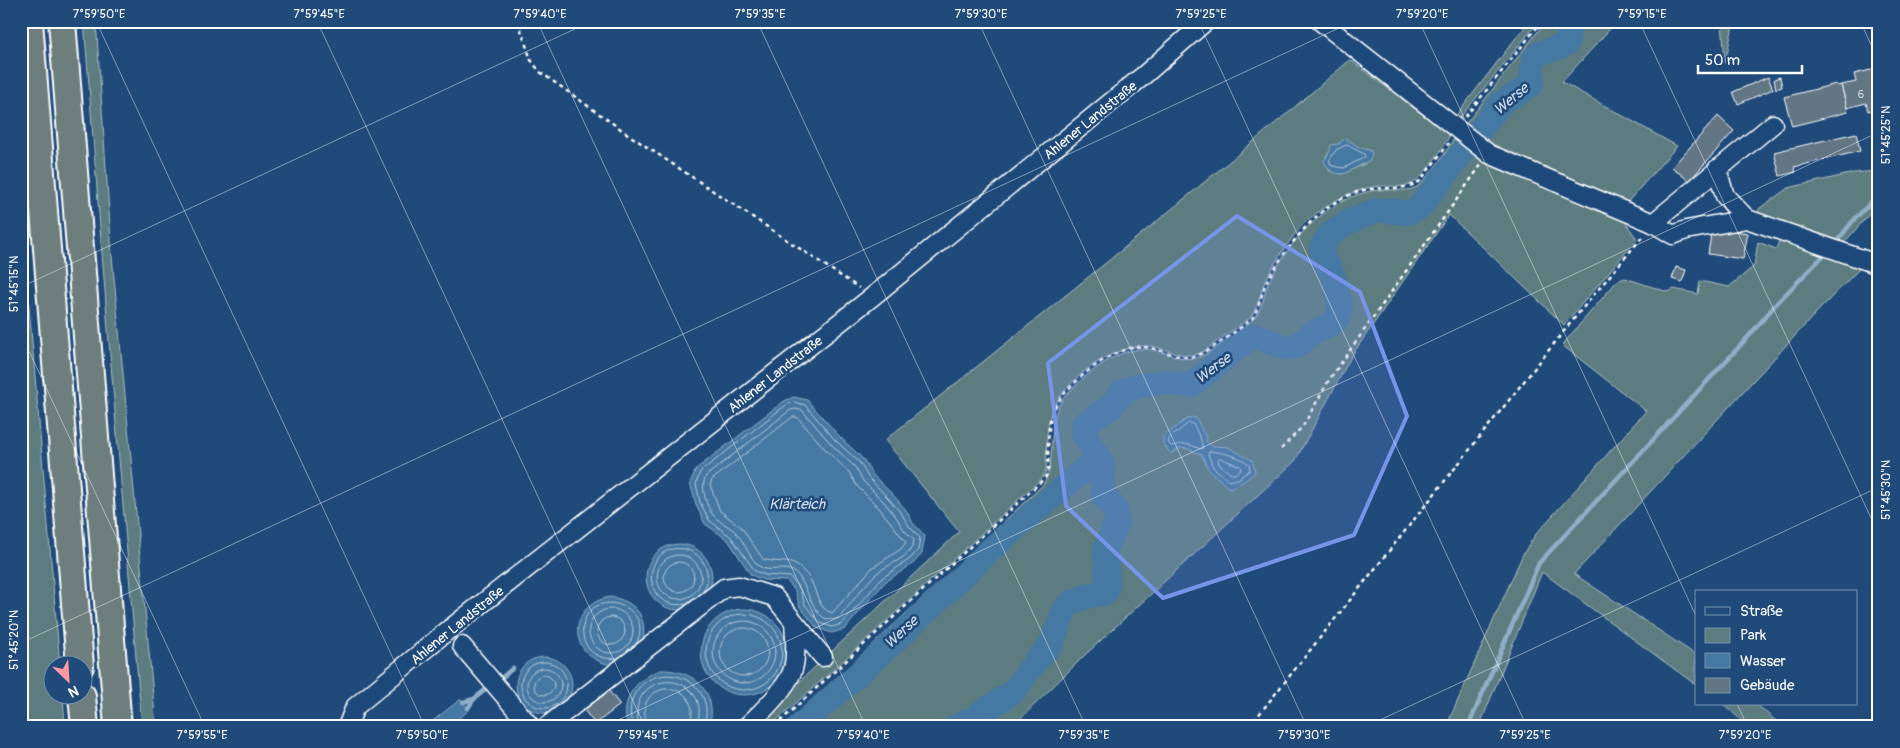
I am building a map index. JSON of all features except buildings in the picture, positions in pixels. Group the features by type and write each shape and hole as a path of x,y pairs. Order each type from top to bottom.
{"highway":[{"path":"29,21 79,656"},
{"path":"62,21 118,727"},
{"path":"83,706 85,727"}],"street":[{"name":"Ahlener Landstraße","path":"347,727 355,707 447,631 872,297 1143,76 1206,21"},
{"path":"1320,21 1486,151 1653,223 1673,235 1686,230 1748,219"},
{"path":"1653,223 1772,124"},
{"path":"1717,169 1726,196 1748,219 1879,265"},
{"path":"546,727 724,588 739,586 774,597 823,657"},
{"path":"746,727 782,688 792,671 796,647 794,622"},
{"path":"462,646 531,727"}],"path":[{"path":"518,21 531,60 540,72 632,137 872,297"},
{"path":"774,727 1045,478 1048,472 1050,426 1053,411 1065,393 1085,374 1120,352 1134,348 1150,348 1190,357 1201,354 1252,319 1257,311 1267,282 1294,239 1310,222 1339,201 1360,191 1381,188 1408,188 1420,181 1542,21"},
{"path":"1281,449 1303,426 1329,380 1486,151"},
{"path":"1249,727 1559,337 1653,223"}],"highlighted area":[{"path":"1237,216 1360,292 1407,416 1354,535 1163,598 1066,506 1048,363"}],"green space":[{"path":"84,21 96,21 112,256 156,727 142,727"},
{"path":"1529,21 1539,21 1458,120 1455,117"},
{"path":"1546,21 1617,21 1562,82 1677,146 1625,205 1495,148 1464,126"},
{"path":"1722,21 1734,21 1725,63"},
{"path":"1350,60 1450,135 1418,180 1405,186 1379,186 1360,190 1332,203 1308,220 1290,240 1266,279 1250,318 1204,351 1188,355 1148,346 1135,347 1106,357 1079,376 1058,399 1052,411 1047,433 1046,471 1043,477 769,727 751,727 959,532 885,440 1119,252","holes":["1345,139 1371,151 1365,164 1342,174 1329,171 1326,156 1330,151"]},
{"path":"1454,138 1476,154 1619,213 1637,239 1564,325 1449,215 1352,355 1295,461 1086,654 1012,727 782,727 1043,485 1048,474 1053,426 1060,403 1085,377 1105,362 1137,349 1156,350 1176,357 1190,359 1204,355 1241,330 1257,314 1269,282 1282,259 1299,236 1318,218 1334,206 1362,193 1415,188 1425,180"},
{"path":"1879,172 1879,203 1835,253 1864,267 1860,268 1817,312 1574,574 1695,654 1695,684 1542,572 1479,727 1446,727 1523,554 1536,534 1646,411 1562,345 1617,281 1625,278 1668,292 1674,289 1698,294 1700,281 1729,287 1754,266 1758,242 1776,249 1781,236 1751,224 1760,208 1788,188 1854,173"},
{"path":"21,214 59,656 42,656 42,706 64,706 65,727 21,727 21,539 26,537 21,496"},
{"path":"1725,706 1758,706 1783,727 1749,727"}],"water":[{"path":"1345,138 1359,147 1371,151 1372,154 1370,160 1346,173 1335,173 1327,168 1324,161 1331,145 1339,144"},
{"name":"Klärteich","path":"794,397 807,400 840,437 864,460 872,474 906,510 913,523 925,536 922,553 914,563 885,582 845,629 832,633 817,628 800,607 795,591 787,581 764,580 751,575 728,540 705,524 696,504 690,483 696,469 784,401"},
{"path":"1195,417 1206,437 1206,441 1212,446 1228,447 1253,461 1255,472 1243,482 1229,488 1208,469 1202,455 1180,448 1170,453 1163,443 1163,437 1187,419"},
{"path":"679,544 692,546 707,559 710,564 712,577 710,590 697,605 692,608 679,610 666,608 651,595 648,590 646,577 648,564 661,549 666,546"},
{"path":"610,597 627,602 638,611 644,632 643,641 612,665 597,660 587,653 580,643 578,631 579,620 585,610 596,602"},
{"path":"744,609 760,613 774,622 783,636 787,652 783,668 774,682 760,691 744,695 728,691 714,682 705,668 701,652 705,636 714,622 728,613"},
{"path":"538,657 550,657 560,661 568,669 572,685 568,701 560,709 550,713 538,713 528,709 520,701 516,691 516,679 520,669 528,661"},
{"path":"661,670 684,674 701,685 707,694 710,704 709,727 628,727 626,708 632,691 644,678"},
{"path":"461,699 469,710 448,727 425,727"}],"waterway":[{"name":"Werse","path":"799,727 898,638 990,550 1099,457 1083,434 1084,424 1112,406 1121,393 1137,386 1164,382 1191,385 1255,335 1283,346 1294,347 1311,334 1333,322 1339,314 1339,300 1334,277 1323,259 1321,251 1329,236 1346,223 1370,213 1383,210 1406,213 1420,207 1501,103 1532,83 1532,64 1535,57 1567,43 1570,21"},
{"path":"1835,244 1852,222 1879,194"},
{"path":"1468,727 1539,563 1749,336 1776,304 1827,252"},
{"path":"955,727 973,719 1014,691 1035,662 1052,643 1065,608 1074,601 1090,595 1105,593 1108,584 1105,550 1117,522 1115,509 1103,495 1103,470 1099,457"},
{"path":"499,680 513,668"},
{"path":"463,702 474,699 485,690"},
{"path":"468,708 474,699"}]}
